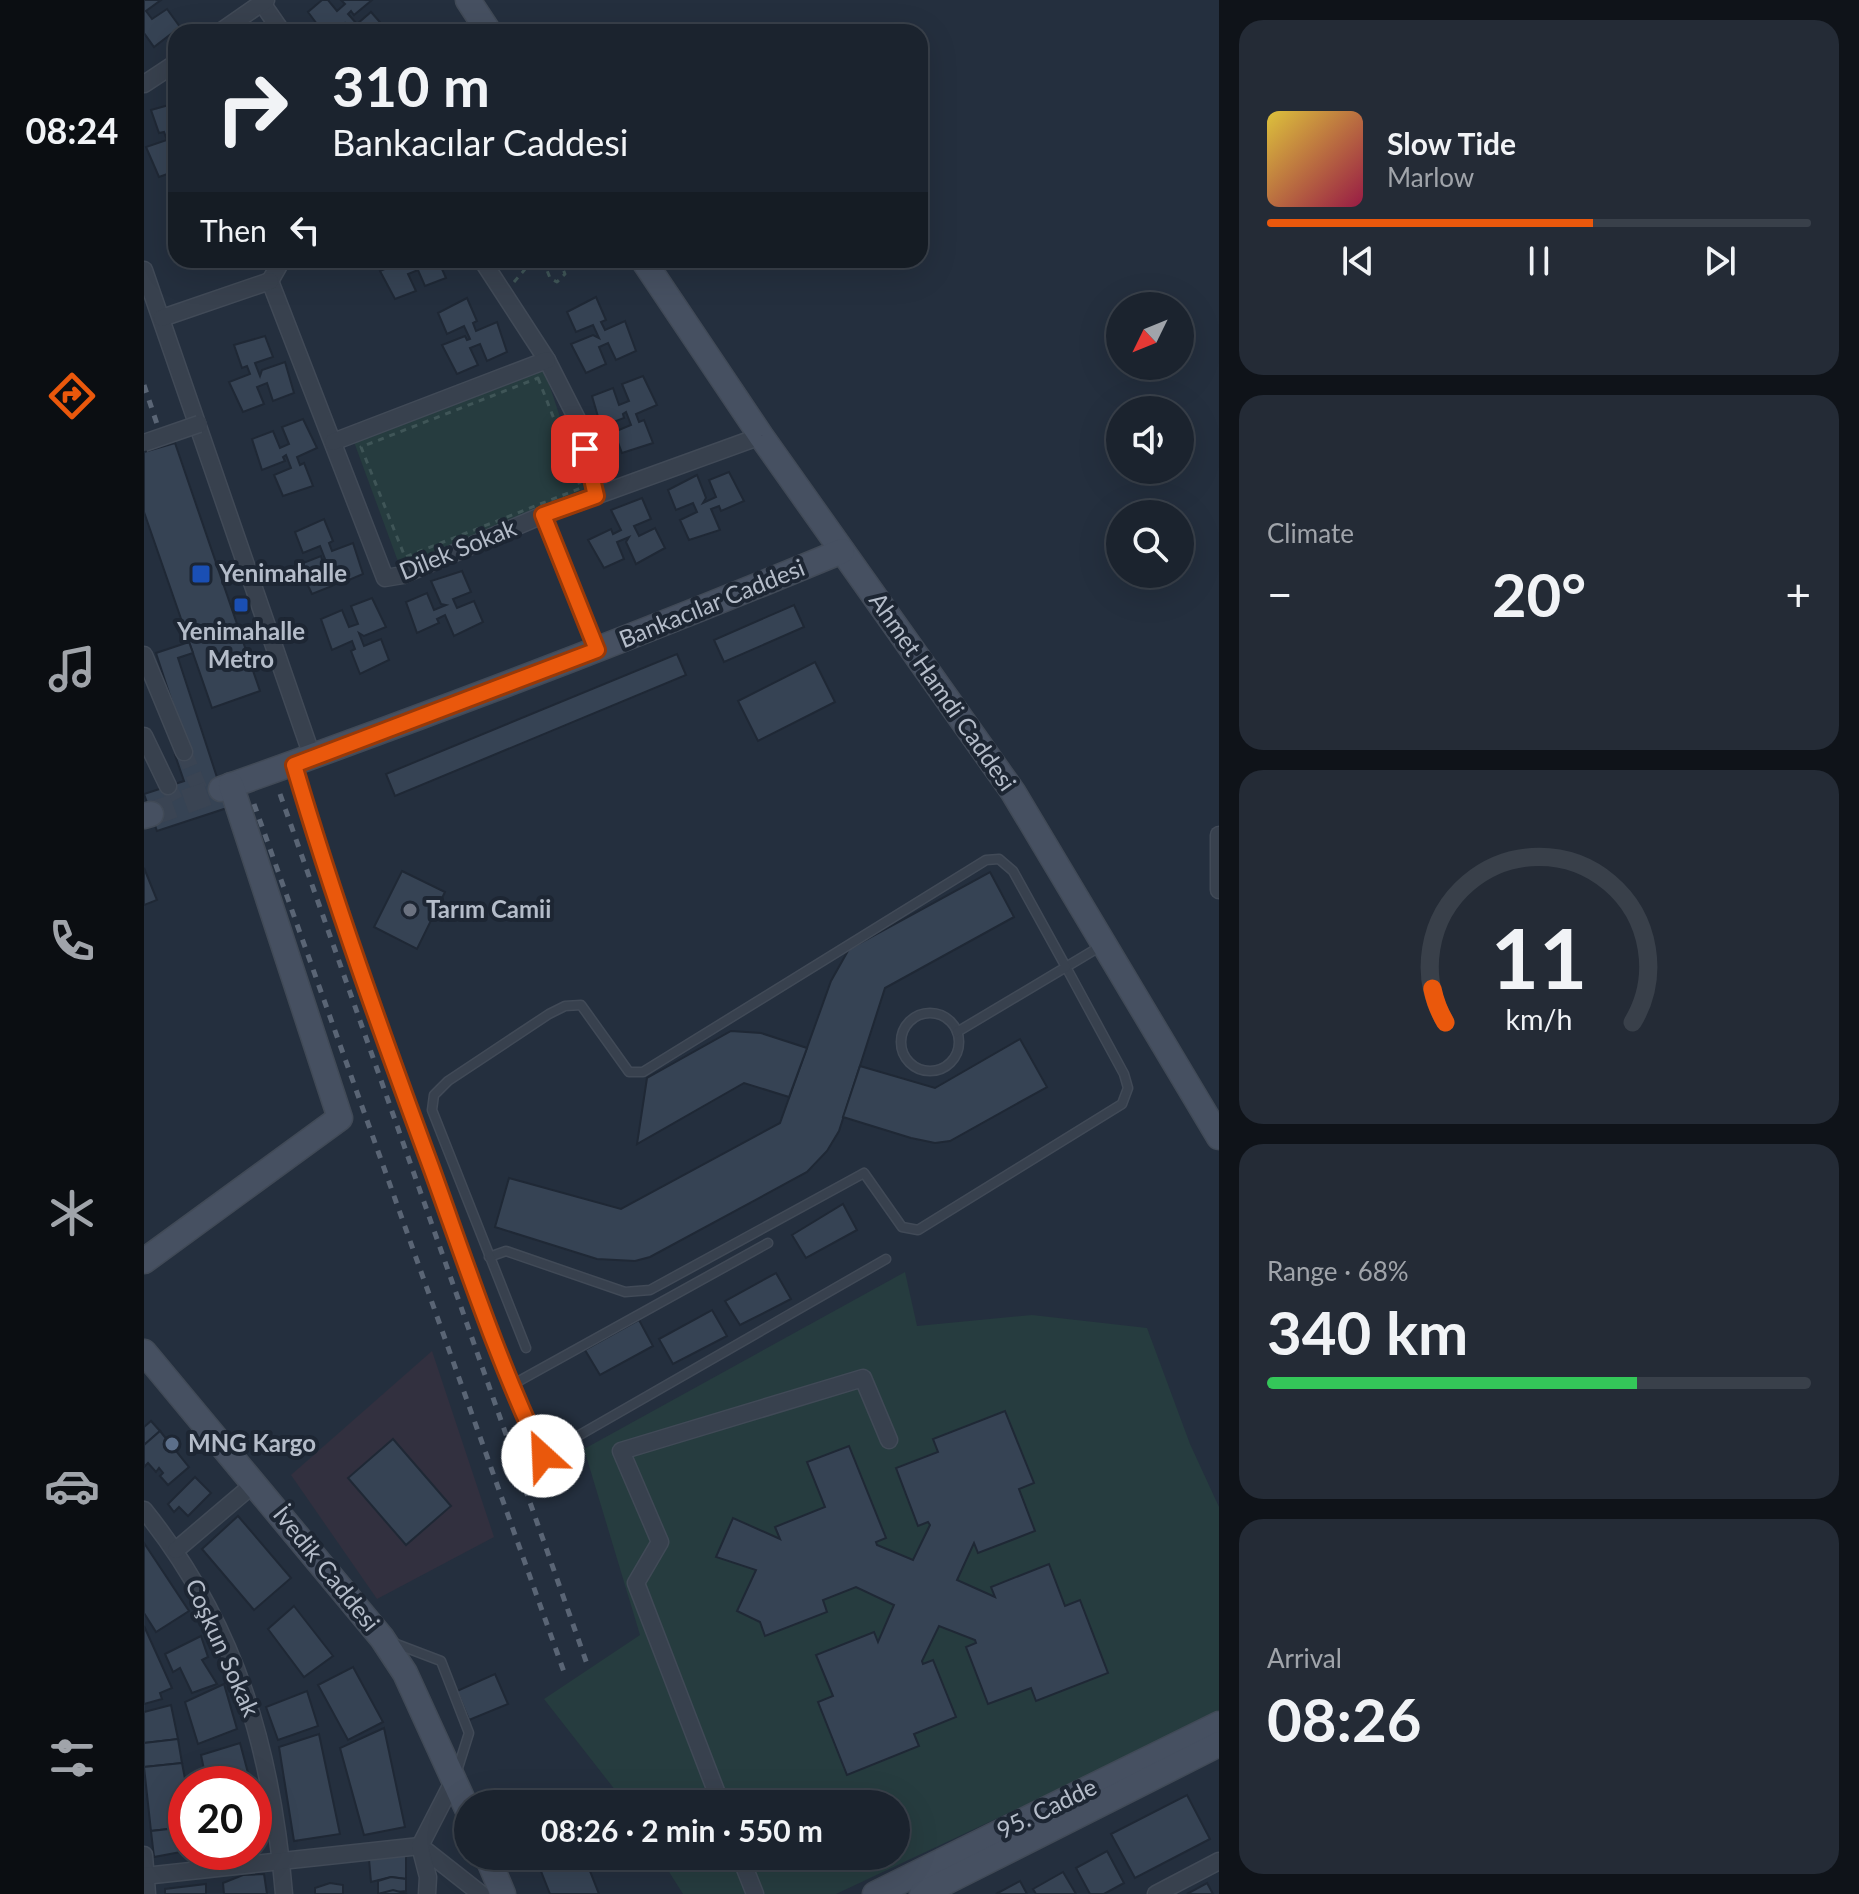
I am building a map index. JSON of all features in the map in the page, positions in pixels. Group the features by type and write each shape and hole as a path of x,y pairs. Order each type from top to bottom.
{"main road":[{"path":"468,0 484,24"},
{"name":"Ahmet Hamdi Caddesi","path":"648,268 761,436 1013,792 1219,1137"},
{"name":"Bankacılar Caddesi","path":"144,1261 340,1118 226,787 303,762 597,650 842,551"},
{"name":"İvedik Caddesi","path":"144,1352 382,1638 405,1673 459,1790"},
{"name":"95. Cadde","path":"875,1894 1219,1724"},
{"name":"95. Cadde","path":"922,1894 1219,1744"},
{"path":"493,1870 503,1894"}],"street":[{"path":"232,24 264,2 277,24"},
{"path":"144,84 168,68"},
{"path":"162,318 270,281 277,268"},
{"path":"487,268 547,360 580,425 596,496"},
{"path":"144,270 199,424 303,762"},
{"name":"Dilek Sokak","path":"270,281 385,578 403,575 543,515 761,436"},
{"path":"333,442 547,360"},
{"path":"144,443 199,424"},
{"path":"543,515 597,650"},
{"path":"144,655 184,752"},
{"path":"144,736 168,786"},
{"path":"1219,835 1219,890"},
{"path":"716,1790 636,1583 660,1542 621,1451 863,1378 889,1440"},
{"path":"176,1550 255,1483"},
{"name":"Coşkun Sokak","path":"144,1510 176,1550 252,1705 266,1758 282,1860 284,1894"},
{"path":"427,1894 428,1877 420,1846 454,1780"},
{"path":"146,1876 420,1846 481,1894"},
{"path":"144,1855 147,1894"},
{"path":"1156,1894 1219,1861"},
{"path":"746,1870 755,1894"}],"lane":[{"path":"303,762 337,909 510,1386 543,1456 886,1259"},
{"path":"489,1257 506,1251 625,1292 650,1290 864,1173 902,1227 918,1230 1122,1104 1128,1088 1124,1074 1013,871 999,859 986,860 643,1072 629,1072 581,1005 565,1006 448,1081 434,1095 432,1110 489,1257 526,1348"},
{"path":"957,1032 1105,944"},
{"path":"918,1016 941,1016 957,1032 956,1055 935,1071 917,1069 901,1049 902,1033 918,1016"},
{"path":"510,1386 768,1243"},
{"path":"382,1638 441,1661 469,1733 454,1780"}],"path":[{"path":"504,293 526,268"},
{"path":"546,268 550,278 557,282 565,274 562,268"},
{"path":"538,378 581,488 405,557 361,447 538,378"}],"shaded area":[{"path":"432,1351 494,1537 377,1599 291,1475"}],"green space":[{"path":"544,369 584,489 400,567 354,442"},
{"path":"905,1272 917,1326 1032,1315 1147,1328 1190,1444 1219,1507 1219,1710 1153,1745 910,1859 910,1790 615,1790 544,1699 640,1635 584,1449"},
{"path":"668,1870 887,1870 836,1894 683,1894"}],"building":[{"path":"144,0 161,0 146,11 152,19 167,9 178,24 168,24 168,36 154,47 144,33"},
{"path":"322,0 328,0 337,11 345,4 341,0 372,0 354,15 351,11 348,14 357,24 317,24 308,12"},
{"path":"371,12 382,24 357,24"},
{"path":"168,105 168,174 159,177 146,147 167,140 164,132 159,133 151,110"},
{"path":"387,268 442,268 446,278 425,286 418,270 408,274 416,291 395,299 380,271"},
{"path":"596,297 606,320 601,322 605,330 625,321 636,351 616,360 608,343 599,347 606,364 586,373 571,344 593,335 599,338 593,325 576,332 567,312"},
{"path":"467,298 477,321 473,323 476,331 497,322 507,352 487,361 480,344 470,348 478,365 457,374 442,345 465,336 467,340 470,339 464,326 447,334 438,313"},
{"path":"265,336 273,357 255,363 260,376 262,370 285,362 294,393 273,401 267,383 257,387 264,404 243,412 229,382 250,374 247,366 242,368 234,345"},
{"path":"643,376 657,405 636,414 639,422 644,420 653,443 622,453 614,432 631,425 626,412 624,418 601,427 592,396 613,388 619,405 629,401 622,384"},
{"path":"303,419 317,448 297,457 300,465 304,463 313,486 283,496 274,475 291,468 286,455 283,457 285,461 262,470 252,439 273,431 280,448 289,444 282,427"},
{"path":"175,443 260,691 212,708 144,512 144,452"},
{"path":"729,472 744,501 721,511 719,506 711,509 720,530 689,540 680,520 697,512 693,503 676,510 668,490 697,475 706,498 703,503 716,497 709,480"},
{"path":"642,498 651,519 634,526 639,536 655,528 665,548 636,564 626,542 629,537 617,542 624,559 604,568 588,540 611,529 613,534 621,530 611,510"},
{"path":"324,519 333,541 329,543 332,551 353,543 363,574 342,583 335,565 326,569 332,586 312,594 298,565 321,556 322,560 325,559 320,546 303,553 295,532"},
{"path":"462,571 471,592 453,599 457,608 474,601 483,622 454,636 445,615 437,619 439,623 417,633 406,602 427,593 434,610 446,605 441,604 431,581"},
{"path":"372,598 386,627 364,636 359,633 364,646 381,639 389,660 360,674 351,651 355,649 352,641 332,650 321,619 342,610 349,627 358,624 351,606"},
{"path":"794,605 804,627 724,662 714,640"},
{"path":"189,642 193,653 178,658 227,808 157,831 144,794 184,781 175,755 188,751 156,653"},
{"path":"677,654 686,675 395,796 386,774"},
{"path":"815,662 835,702 758,741 738,701"},
{"path":"144,868 157,900 144,905"},
{"name":"Tarım Camii","path":"402,871 445,892 417,949 374,927"},
{"path":"990,872 1014,917 885,988 839,1131 827,1151 807,1172 650,1257 635,1261 597,1259 495,1227 509,1178 621,1209 780,1123 831,981 849,949"},
{"path":"731,1031 761,1033 807,1048 789,1097 744,1083 637,1144 647,1078"},
{"path":"1020,1039 1047,1087 950,1141 935,1143 911,1138 843,1117 860,1066 935,1088"},
{"path":"843,1204 857,1230 806,1258 792,1235"},
{"path":"776,1273 791,1299 740,1325 725,1301"},
{"path":"712,1310 727,1336 673,1364 659,1339"},
{"path":"639,1320 653,1346 600,1375 585,1350"},
{"path":"1005,1411 1034,1483 1019,1489 1035,1531 978,1553 974,1543 957,1580 995,1597 991,1587 1049,1564 1065,1606 1080,1600 1108,1673 1036,1701 1031,1688 988,1704 966,1647 976,1643 975,1640 939,1626 922,1661 923,1664 933,1660 956,1717 914,1734 919,1746 847,1775 818,1702 833,1696 816,1655 874,1632 878,1642 894,1605 856,1587 823,1600 827,1612 765,1636 760,1622 737,1611 756,1570 716,1557 733,1518 780,1539 775,1527 825,1507 807,1462 849,1446 886,1538 876,1542 877,1545 913,1560 930,1525 928,1522 918,1526 896,1468 938,1452 933,1439"},
{"path":"151,1421 160,1431 144,1445 144,1427"},
{"path":"160,1431 189,1467 168,1485 160,1476 163,1473 159,1468 156,1472 148,1463 144,1467 144,1445"},
{"path":"393,1439 451,1506 406,1545 348,1478"},
{"path":"195,1477 211,1493 188,1516 179,1507 174,1512 168,1504"},
{"path":"238,1516 291,1578 254,1610 202,1549"},
{"path":"144,1543 189,1611 156,1632 144,1613"},
{"path":"294,1606 333,1656 304,1677 268,1629"},
{"path":"144,1626 172,1688 160,1693 162,1699 144,1704"},
{"path":"201,1636 208,1657 202,1660 217,1684 192,1693 180,1668 173,1672 165,1654"},
{"path":"353,1667 383,1722 348,1740 318,1685"},
{"path":"495,1674 508,1704 469,1720 457,1691"},
{"path":"224,1684 237,1729 198,1744 185,1702"},
{"path":"307,1691 318,1726 278,1740 266,1707"},
{"path":"171,1705 178,1739 144,1743 144,1712"},
{"path":"384,1728 405,1827 364,1835 340,1748"},
{"path":"319,1734 340,1834 294,1841 279,1747"},
{"path":"178,1739 182,1763 144,1767 144,1743"},
{"path":"240,1743 246,1766 203,1766 201,1755"},
{"path":"182,1763 183,1766 168,1766 168,1829 151,1831 144,1767"},
{"path":"1187,1795 1210,1839 1135,1878 1111,1834"},
{"path":"168,1829 168,1854 154,1857 151,1831"},
{"path":"1107,1851 1124,1883 1104,1894 1090,1894 1076,1868"},
{"path":"406,1855 406,1879 391,1877 371,1882 369,1859"},
{"path":"541,1870 590,1870 599,1894 550,1894"},
{"path":"1063,1872 1076,1894 1036,1894 1033,1889"},
{"path":"264,1874 267,1894 224,1894 223,1883 243,1875"},
{"path":"391,1877 406,1879 406,1891 378,1894 378,1881"},
{"path":"1020,1881 1027,1894 996,1894"},
{"path":"330,1883 343,1885 343,1894 315,1894 315,1888"},
{"path":"1207,1883 1213,1894 1187,1894"},
{"path":"206,1884 206,1894 165,1894 165,1889"},
{"path":"393,1890 407,1894 378,1894"}],"tunnel":[{"path":"184,752 202,795"},
{"path":"168,786 177,804"},
{"path":"151,814 221,789"}],"railway":[{"path":"144,385 157,424"},
{"path":"280,794 587,1664"},
{"path":"254,804 564,1672"}],"place":[{"name":"Yenimahalle","path":"201,574"},
{"name":"Yenimahalle Metro","path":"241,605"},
{"name":"Tarım Camii","path":"410,910"},
{"name":"MNG Kargo","path":"172,1444"}],"route":[{"path":"543,1456 510,1386 369,999 337,909 294,765 597,650 543,515 596,496 585,449"}]}
